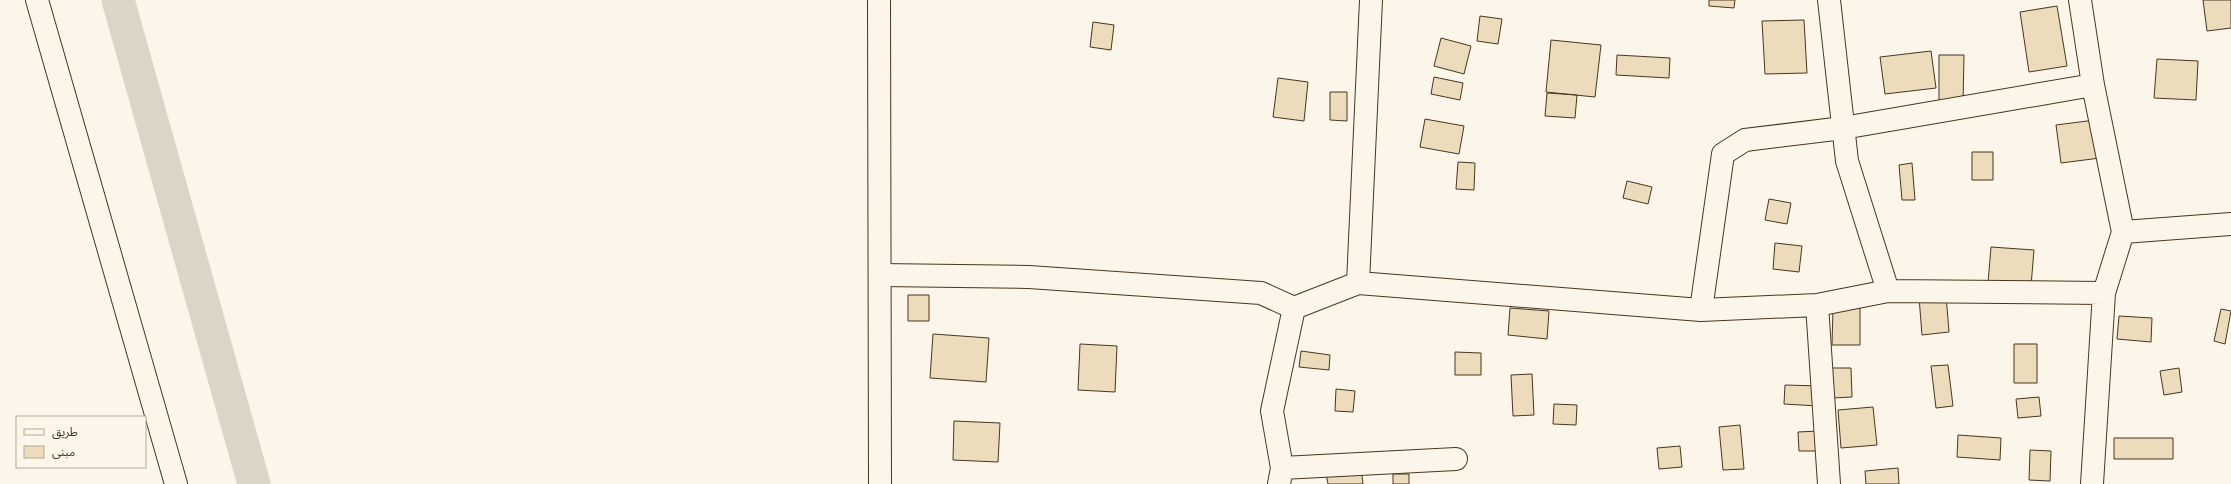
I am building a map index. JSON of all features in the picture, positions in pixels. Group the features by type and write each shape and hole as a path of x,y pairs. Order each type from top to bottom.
{"street":[{"path":"37,0 176,484"},
{"path":"879,0 880,484"},
{"path":"1358,283 1371,0"},
{"path":"1829,0 1847,160 1888,291"},
{"path":"2080,0 2093,85 2123,232 2104,293 2092,484"},
{"path":"1702,310 1723,154 1745,140 1843,128 2093,85"},
{"path":"2123,232 2231,224"},
{"path":"880,275 1029,277 1261,293 1294,308 1358,283 1702,310 1817,305 1888,291 2104,293"},
{"path":"1817,305 1829,484"},
{"path":"1294,308 1272,411 1280,476 1456,458"}],"building":[{"path":"1709,0 1735,0 1734,8 1709,6"},
{"path":"2203,0 2231,0 2231,28 2207,31"},
{"path":"2057,6 2067,66 2029,72 2020,12"},
{"path":"1480,16 1502,19 1498,44 1477,41"},
{"path":"1804,20 1807,73 1765,74 1762,21"},
{"path":"1093,22 1114,25 1111,50 1090,47"},
{"path":"1441,38 1471,46 1464,74 1434,66"},
{"path":"1551,40 1601,45 1595,97 1546,92"},
{"path":"1931,51 1936,88 1885,94 1880,57"},
{"path":"1617,55 1670,58 1669,78 1616,75"},
{"path":"1939,55 1964,55 1963,104 1939,104"},
{"path":"2157,59 2198,61 2196,100 2154,98"},
{"path":"1434,77 1463,83 1460,100 1431,94"},
{"path":"1278,78 1308,82 1304,121 1273,117"},
{"path":"1330,92 1347,92 1347,121 1330,120"},
{"path":"1547,93 1577,95 1575,118 1545,116"},
{"path":"1425,119 1464,126 1459,154 1420,147"},
{"path":"2095,120 2100,158 2061,163 2056,125"},
{"path":"1972,152 1993,152 1993,180 1972,180"},
{"path":"1458,162 1475,163 1474,190 1456,189"},
{"path":"1912,163 1915,200 1902,200 1899,165"},
{"path":"1627,181 1652,187 1648,204 1623,198"},
{"path":"1769,199 1791,203 1787,224 1765,220"},
{"path":"1775,243 1802,246 1799,272 1773,269"},
{"path":"1991,247 2034,250 2031,286 1988,283"},
{"path":"908,295 929,295 929,321 908,321"},
{"path":"1946,295 1949,332 1922,335 1919,297"},
{"path":"1510,308 1549,311 1547,339 1508,335"},
{"path":"1833,308 1860,308 1860,345 1832,345"},
{"path":"2221,309 2231,311 2225,344 2214,341"},
{"path":"2119,316 2152,318 2151,342 2117,339"},
{"path":"933,334 989,338 986,382 930,378"},
{"path":"1080,344 1117,346 1115,392 1078,390"},
{"path":"2014,344 2037,344 2037,383 2014,383"},
{"path":"1301,351 1330,355 1329,370 1299,367"},
{"path":"1455,352 1481,353 1481,375 1455,375"},
{"path":"1948,365 1953,406 1936,408 1931,366"},
{"path":"1832,368 1851,368 1852,397 1833,398"},
{"path":"2179,368 2182,392 2164,395 2160,371"},
{"path":"1532,374 1534,415 1513,416 1511,375"},
{"path":"1785,385 1819,386 1818,406 1784,404"},
{"path":"1336,389 1355,391 1353,412 1335,411"},
{"path":"2039,397 2041,416 2018,418 2016,399"},
{"path":"1554,404 1577,405 1576,425 1553,424"},
{"path":"1873,407 1877,445 1841,448 1838,410"},
{"path":"954,421 1000,423 998,462 953,460"},
{"path":"1740,425 1744,469 1723,470 1719,427"},
{"path":"1819,431 1819,451 1799,451 1798,432"},
{"path":"1958,435 2001,438 2000,460 1957,457"},
{"path":"2114,438 2173,438 2173,459 2114,459"},
{"path":"1680,446 1682,467 1659,469 1657,448"},
{"path":"2030,450 2051,451 2050,481 2029,480"},
{"path":"1361,468 1363,484 1328,484 1326,473"},
{"path":"1898,468 1899,484 1866,484 1865,471"},
{"path":"1393,474 1409,474 1409,484 1393,484"}],"waterway":[{"path":"118,0 254,484"}]}
